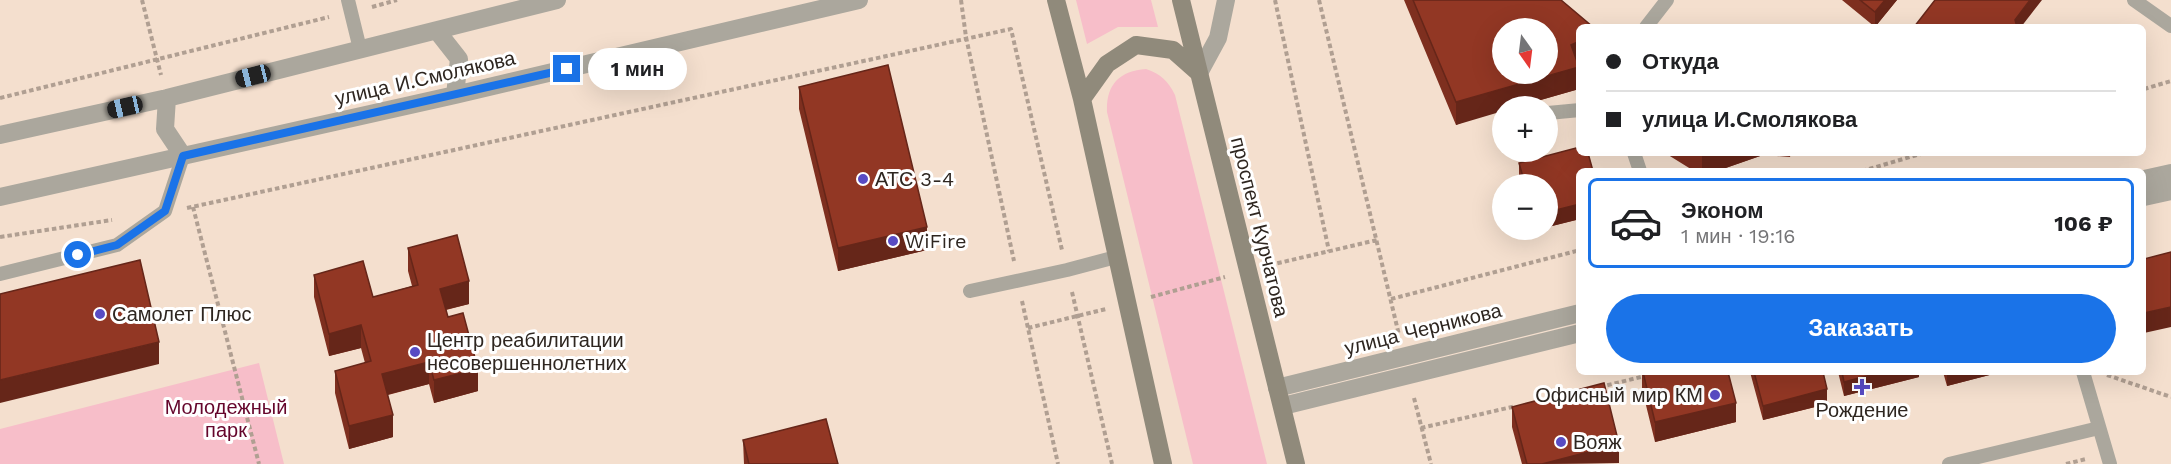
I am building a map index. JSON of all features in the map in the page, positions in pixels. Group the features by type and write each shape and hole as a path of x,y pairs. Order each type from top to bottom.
{"main road":[{"path":"1056,0 1082,99 1164,464"},
{"name":"проспект Курчатова","path":"1181,0 1296,464"},
{"path":"1082,99 1107,64 1136,45 1173,50 1199,73"}],"street":[{"path":"0,135 167,98 557,0"},
{"name":"улица И.Смолякова","path":"0,197 455,95 859,0"},
{"path":"1199,73 1218,39 1226,0"},
{"path":"437,31 459,59 455,95"},
{"path":"167,98 165,129 183,156"},
{"path":"2146,179 2171,173"},
{"path":"2146,197 2171,191"},
{"name":"улица Черникова","path":"1277,388 1576,314"},
{"name":"улица Черникова","path":"1283,406 1576,334"}],"lane":[{"path":"1649,24 1667,0"},
{"path":"2134,0 2171,26"},
{"path":"350,3 360,50"},
{"path":"1558,112 1576,110"},
{"path":"0,274 117,245 165,211 183,156"},
{"path":"970,291 1116,257"},
{"path":"2084,375 2110,464"},
{"path":"1949,464 2099,428"}],"path":[{"path":"142,0 167,98"},
{"path":"0,98 157,59 350,3 397,0"},
{"path":"961,0 966,37 1058,464"},
{"path":"1275,0 1329,251"},
{"path":"1319,0 1404,358"},
{"path":"165,211 194,207 1011,29 1112,464"},
{"path":"2146,88 2171,81"},
{"path":"1872,168 1914,156"},
{"path":"191,197 259,464"},
{"path":"0,237 118,219"},
{"path":"1028,328 1377,240"},
{"path":"1391,299 1576,251"},
{"path":"1594,388 1653,375"},
{"path":"2109,375 2171,397"},
{"path":"1431,464 1421,428 1525,404"}],"green space":[{"path":"1076,0 1151,0 1158,27 1118,27 1087,44"},
{"path":"1146,69 1164,79 1175,95 1267,464 1193,464 1107,112 1109,94 1116,81 1128,73"},
{"name":"Молодежный парк","path":"259,363 284,464 0,464 0,429"}],"building":[{"path":"1413,0 1561,0 1589,24 1576,24 1576,43 1571,45 1576,59 1576,68 1558,73 1558,18 1492,18 1492,84 1519,84 1456,102"},
{"path":"1860,0 1885,0 1875,12"},
{"path":"1935,0 2030,0 2015,20 2016,24 1916,24"},
{"name":"АТС 3-4","path":"888,65 927,227 838,248 799,87"},
{"path":"1576,148 1576,156 1589,156 1592,168 1576,168 1576,205 1558,210 1558,174 1522,174 1519,163 1558,162 1558,153"},
{"name":"Центр реабилитации несовершеннолетних","path":"457,235 469,281 440,289 448,317 463,313 478,369 434,380 429,362 382,374 393,415 349,426 335,371 371,361 361,325 329,334 314,275 363,261 373,297 418,285 408,248"},
{"path":"2171,252 2171,307 2146,313 2146,258"},
{"path":"140,260 159,342 0,380 0,294"},
{"path":"1644,375 1729,375 1736,403 1655,422"},
{"path":"1755,375 1824,375 1827,389 1763,406"},
{"path":"1843,375 1871,375 1844,382"},
{"path":"1604,383 1619,444 1542,464 1527,464 1512,407"},
{"path":"826,419 838,464 749,464 743,440"}],"place":[{"name":"АТС 3-4","path":"863,179"},
{"name":"WiFire","path":"893,241"},
{"name":"Самолет Плюс","path":"100,314"},
{"name":"Центр реабилитации несовершеннолетних","path":"415,352"},
{"name":"Рождение","path":"1862,387"},
{"name":"Офисный мир КМ","path":"1715,395"},
{"name":"Вояж","path":"1561,442"}],"route":[{"path":"78,255 117,245 165,211 183,156 567,69"}]}
